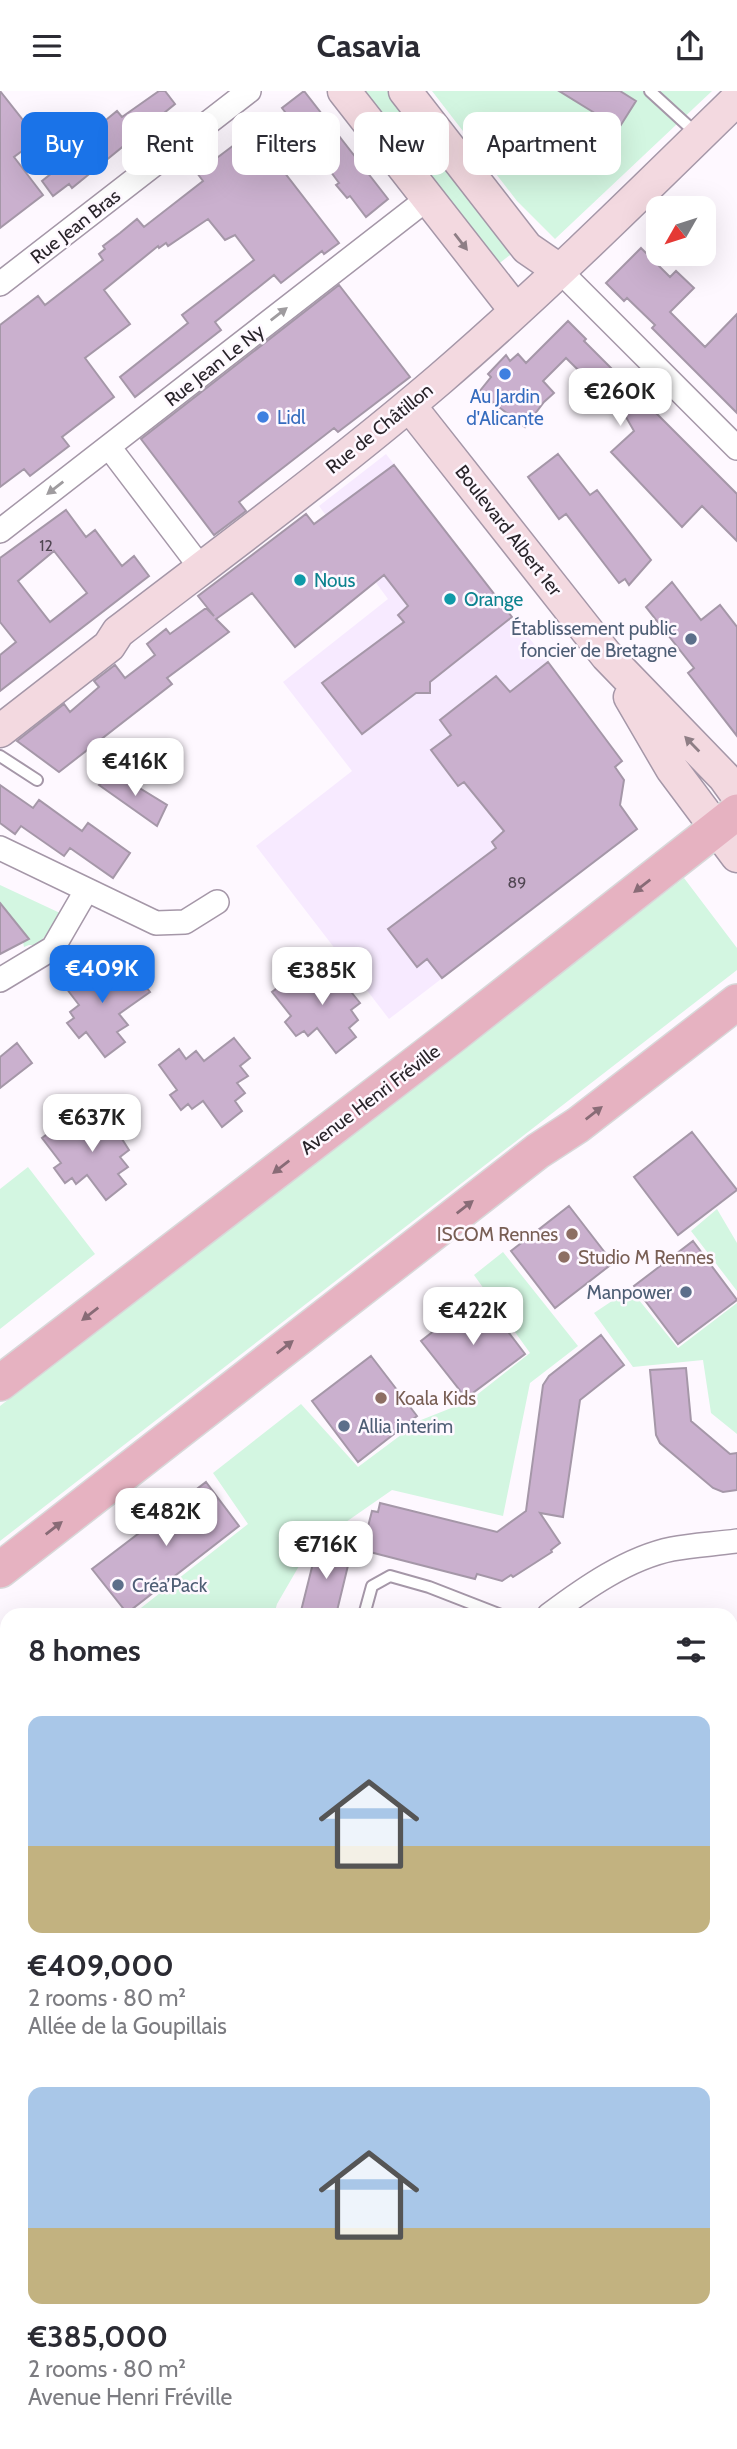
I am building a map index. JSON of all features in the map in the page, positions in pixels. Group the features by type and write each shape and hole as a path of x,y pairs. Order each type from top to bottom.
{"main road":[{"name":"Avenue Henri Fréville","path":"0,1383 442,1044 727,820"},
{"path":"0,1570 538,1151 578,1125 737,1002"}],"street":[{"name":"Rue Jean Bras","path":"0,284 250,91"},
{"path":"344,91 516,311"},
{"path":"405,91 527,248 559,270 737,448"},
{"name":"Rue de Châtillon","path":"0,730 109,646 118,632 409,405 516,311 737,99"},
{"name":"Rue Jean Le Ny","path":"0,531 428,199"},
{"name":"Boulevard Albert 1er","path":"409,405 607,656 724,777 737,795"},
{"path":"109,447 201,568"},
{"name":"Boulevard Albert 1er","path":"607,656 672,769 727,820 737,856"},
{"path":"0,848 156,923 185,922 217,902"},
{"path":"0,980 53,948 86,891"},
{"path":"558,1608 632,1562 671,1549 737,1541"}],"lane":[{"path":"650,91 699,136"},
{"path":"0,756 37,780"},
{"path":"366,1608 372,1586 390,1576 429,1587 483,1608"}],"shaded area":[{"name":"Orange","path":"386,454 622,761 615,767 624,780 620,805 637,829 389,1019 256,846 352,771 283,682 388,599 319,506"}],"green space":[{"path":"355,91 390,91 406,112 371,112"},
{"path":"432,91 712,91 555,239 517,201 497,175 621,175 621,112 463,112 463,131"},
{"path":"449,168 514,252 492,269 420,175 449,175"},
{"path":"684,878 737,948 737,970 0,1541 0,1406"},
{"path":"0,885 60,913 51,930 37,945 24,947 23,942 29,939 0,903"},
{"path":"28,1167 95,1254 0,1329 0,1189"},
{"path":"717,1209 737,1243 737,1291 691,1231"},
{"path":"503,1252 578,1346 530,1383 503,1516 392,1490 310,1547 276,1608 141,1608 248,1524 213,1473 301,1404 358,1467 421,1420 469,1401 530,1353 474,1275"},
{"path":"630,1289 678,1348 737,1303 737,1434 711,1413 703,1360 633,1367 594,1313"}],"building":[{"path":"0,91 21,118 21,152 14,157 21,166 21,175 28,175 43,195 0,228"},
{"path":"159,91 165,91 175,104 165,112 129,112"},
{"path":"304,91 320,112 285,112 282,108"},
{"path":"559,91 620,91 636,101 621,125 621,112 593,112"},
{"path":"117,111 122,117 122,147 108,159 108,118"},
{"path":"340,137 354,155 354,175 369,175 388,199 366,217 350,196 347,198 336,185 339,183 333,175 340,175"},
{"path":"232,147 232,175 286,175 339,243 324,254 322,251 281,283 274,275 215,322 221,330 135,397 120,377 188,323 182,315 254,260 235,235 225,240 208,219 168,246 166,243 159,248 158,246 104,290 130,324 85,358 114,397 62,437 69,446 30,476 24,469 0,487 0,325 38,296 45,305 103,260 99,254 105,249 103,246 137,219 144,227 203,181 198,175 218,175 218,157"},
{"path":"50,175 88,175 72,188 69,184 53,196 42,181"},
{"path":"641,248 646,253 646,266 659,266 670,277 676,271 694,288 670,312 705,347 737,314 737,413 652,328 655,325 627,298 624,301 606,283"},
{"name":"Lidl","path":"339,285 410,377 338,432 334,428 239,502 246,511 214,535 141,439"},
{"path":"568,321 586,339 584,341 737,494 737,541 702,506 682,527 611,452 634,431 626,417 566,358 543,381 554,393 525,427 479,392 491,377 488,374 506,355 510,361 518,354 526,363"},
{"path":"558,454 590,495 597,490 651,560 629,585 625,579 619,583 566,514 559,519 528,477"},
{"path":"394,465 512,617 430,682 430,693 416,693 362,734 322,683 404,622 398,615 408,606 384,575 295,647 252,593 216,619 229,632 167,678 172,684 59,772 17,741 64,704 70,712 99,687 94,681 115,665 125,678 155,655 147,644 166,629 170,634 206,608 214,616 198,596 306,514 314,524"},
{"path":"66,510 86,537 95,530 122,566 134,556 149,576 0,691 0,655 16,642 0,622 0,558","holes":["54,551 87,593 50,622 18,581"]},
{"path":"672,582 701,620 720,605 737,627 737,736 688,673 694,668 646,607"},
{"path":"548,662 622,761 615,767 624,780 620,805 637,829 442,978 427,959 417,967 388,929 496,848 492,842 504,831 464,782 458,786 431,750 451,735 440,720 496,676 510,692"},
{"path":"115,773 167,805 157,826 99,785"},
{"path":"0,785 33,808 39,800 82,831 88,823 130,853 113,878 70,848 64,856 21,826 15,834 0,823"},
{"path":"0,903 29,939 0,954"},
{"path":"81,964 89,974 99,966 106,977 116,970 124,980 134,972 150,992 119,1014 128,1025 117,1032 125,1042 105,1057 86,1032 79,1038 67,1023 74,1018 70,1012 79,1005 60,980"},
{"path":"346,964 362,985 352,993 360,1003 351,1010 358,1020 349,1028 356,1037 336,1053 317,1028 308,1036 304,1031 296,1036 285,1022 291,1016 272,992 291,977 299,986 309,979 317,988"},
{"path":"234,1038 250,1058 240,1066 248,1076 237,1083 245,1093 235,1101 242,1111 222,1127 203,1101 192,1109 188,1104 181,1110 170,1095 177,1090 159,1065 179,1049 186,1059 196,1051 204,1061"},
{"path":"17,1043 32,1063 0,1088 0,1057"},
{"path":"118,1111 133,1131 122,1139 129,1150 120,1157 128,1167 118,1174 126,1184 106,1200 87,1175 76,1184 72,1178 65,1183 54,1168 61,1163 42,1138 62,1123 70,1132 80,1125 87,1134"},
{"path":"692,1132 737,1190 678,1235 634,1177"},
{"path":"569,1206 613,1263 555,1308 511,1251"},
{"name":"Manpower","path":"693,1241 737,1300 678,1344 634,1286"},
{"path":"480,1295 525,1354 466,1398 421,1341"},
{"path":"601,1335 624,1365 580,1400 563,1517 540,1513 560,1543 552,1552 502,1581 477,1574 475,1579 362,1550 372,1511 378,1512 380,1503 497,1532 526,1511 543,1385 549,1376"},
{"path":"371,1356 417,1416 358,1462 312,1401"},
{"path":"686,1368 691,1421 730,1454 737,1453 737,1490 723,1492 713,1488 660,1443 656,1435 650,1370"},
{"path":"206,1482 239,1526 133,1608 123,1608 92,1569"},
{"path":"322,1542 352,1549 338,1608 302,1608 315,1555 318,1556"}],"place":[{"name":"Au Jardin d'Alicante","path":"505,374"},
{"name":"Lidl","path":"263,417"},
{"name":"Nous","path":"300,580"},
{"name":"Orange","path":"450,599"},
{"name":"Établissement public foncier de Bretagne","path":"691,639"},
{"name":"ISCOM Rennes","path":"572,1234"},
{"name":"Studio M Rennes","path":"564,1257"},
{"name":"Manpower","path":"686,1292"},
{"name":"Koala Kids","path":"381,1398"},
{"name":"Allia interim","path":"344,1426"},
{"name":"Créa’Pack","path":"118,1585"}]}
